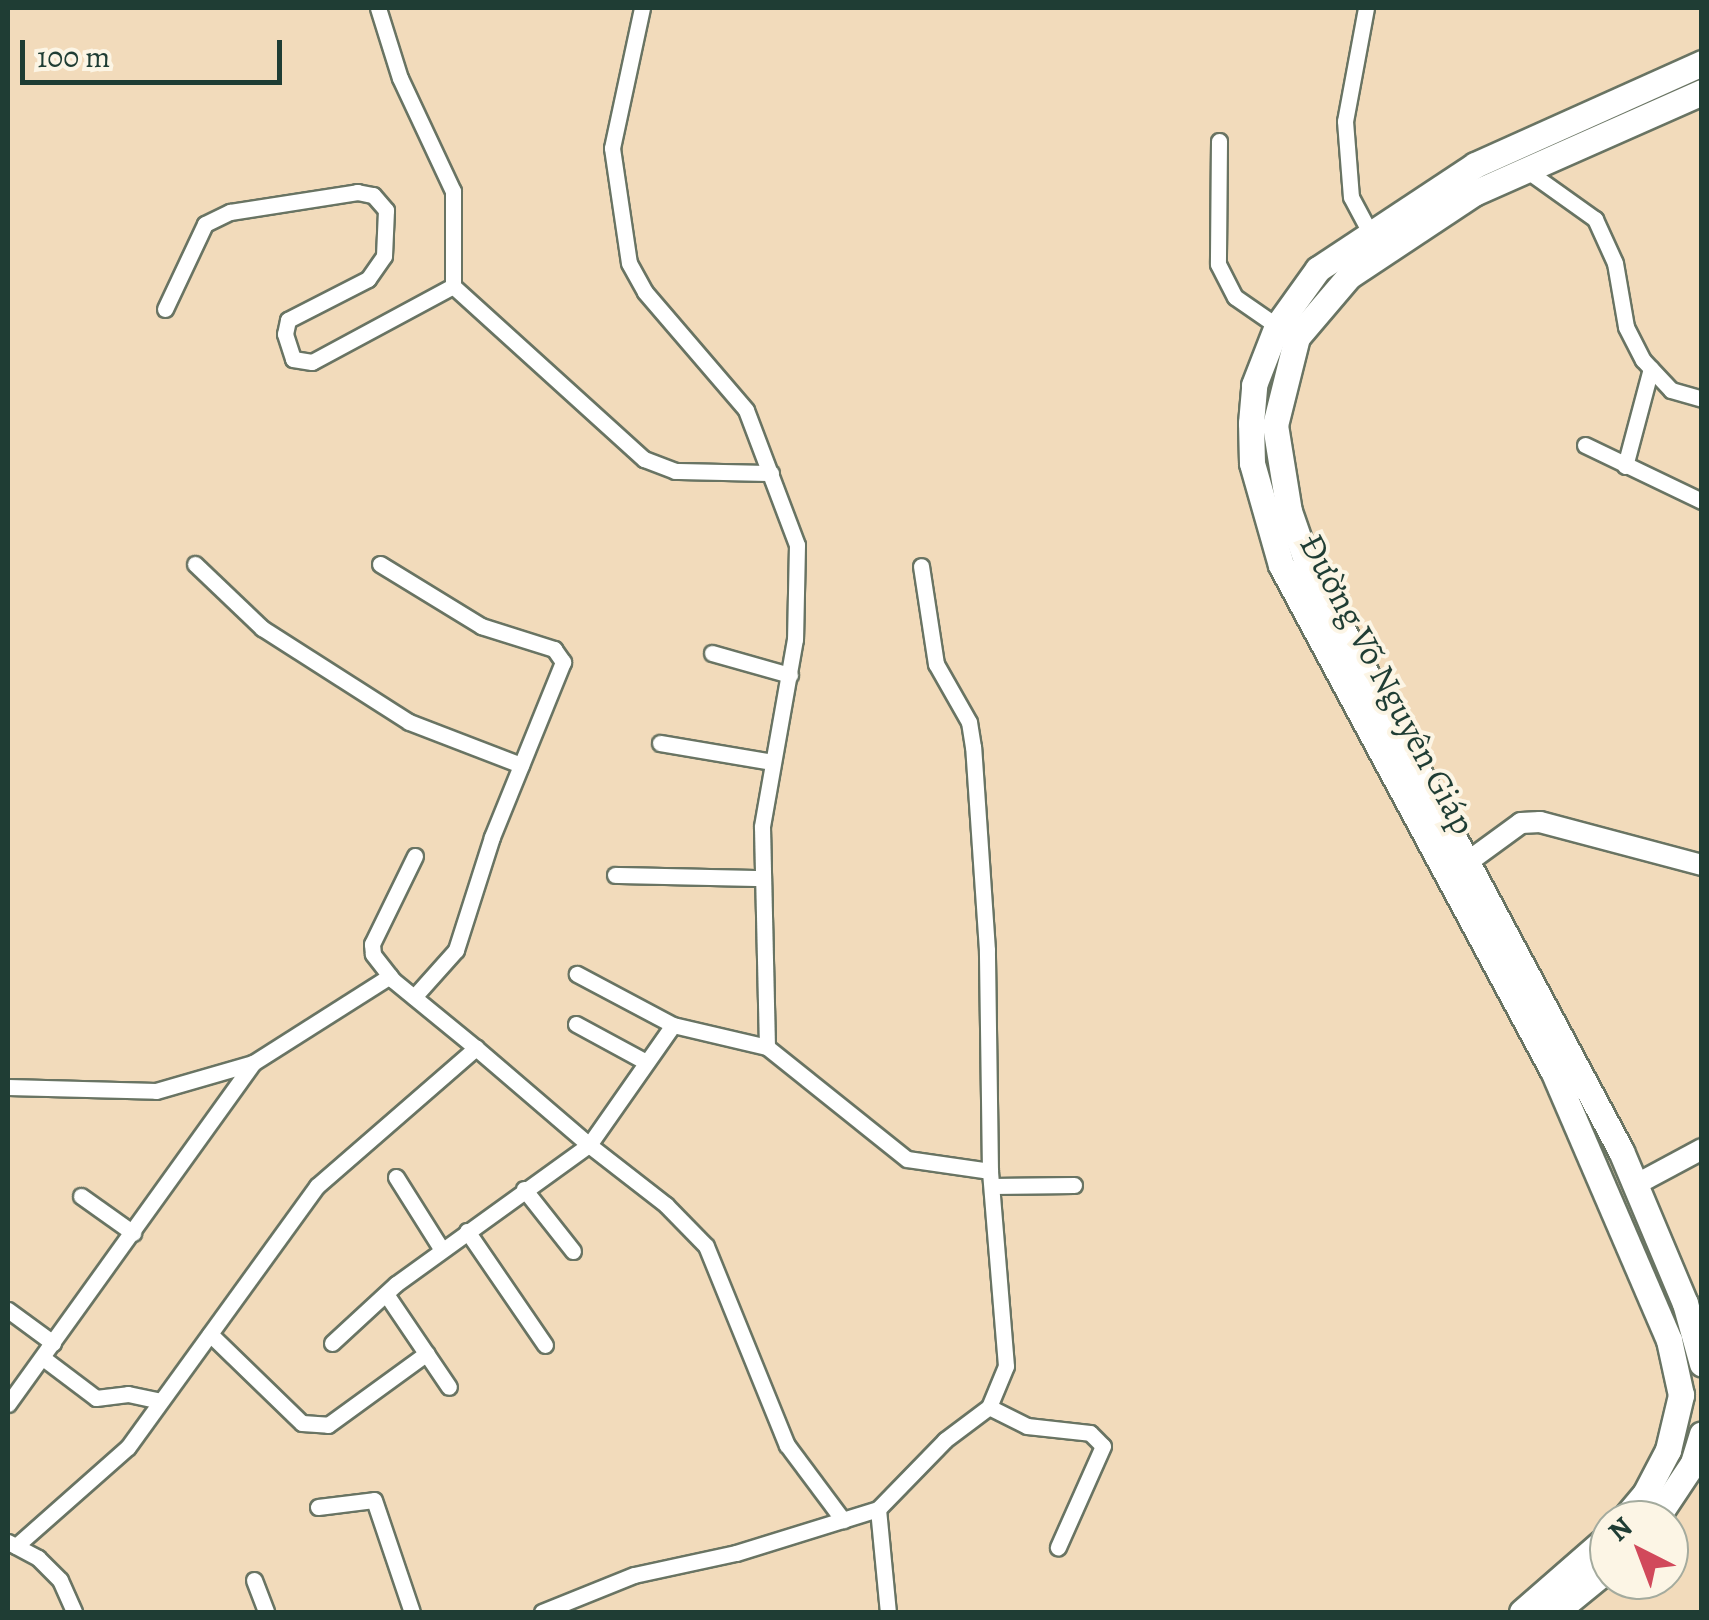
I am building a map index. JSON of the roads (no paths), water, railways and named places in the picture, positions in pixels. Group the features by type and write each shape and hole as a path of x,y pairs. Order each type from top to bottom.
{"highway":[{"name":"Đường Võ Nguyên Giáp","path":"1702,62 1514,160 1375,242 1318,269 1277,326 1254,385 1250,423 1263,510 1280,565 1635,1185 1685,1303 1702,1364"},
{"name":"Đường Võ Nguyên Giáp","path":"1514,160 1702,92"},
{"name":"Đường Võ Nguyên Giáp","path":"1375,242 1322,300 1297,337 1275,426 1281,468 1307,564 1553,1071 1669,1340 1681,1395 1668,1450 1641,1500"},
{"path":"1668,1500 1693,1463 1702,1434"},
{"path":"1522,1612 1589,1553"},
{"path":"1567,1609 1589,1588"}],"street":[{"path":"378,8 400,78 453,191 452,286 644,458 676,471 771,474"},
{"path":"642,8 612,148 629,263 646,292 738,397 797,545 800,584 790,675 772,762 759,878 767,1047"},
{"path":"1366,8 1346,121 1351,198 1375,242"},
{"path":"1219,141 1218,264 1235,297 1277,326"},
{"path":"1514,160 1595,219 1615,263 1626,327 1651,368 1671,390 1702,399"},
{"path":"164,310 205,224 230,212 357,192 373,195 386,210 384,256 368,278 288,320 284,334 293,359 312,362 452,286"},
{"path":"1625,466 1651,368"},
{"path":"1584,445 1702,501"},
{"path":"195,564 262,628 409,722 520,765"},
{"path":"380,564 474,622 560,655 563,670 520,765 456,950 414,997"},
{"path":"542,1612 634,1575 736,1554 878,1509 945,1440 989,1407 1006,1366 991,1179 988,950 973,747 969,722 936,664 921,566"},
{"path":"712,653 790,675"},
{"path":"660,744 772,762"},
{"path":"1457,869 1521,823 1540,822 1702,865"},
{"path":"415,856 372,944 390,976 666,1204 706,1246 787,1444 843,1520"},
{"path":"616,875 759,878"},
{"path":"577,974 674,1025 767,1047 908,1158 991,1179 1074,1185"},
{"path":"8,1086 156,1091 253,1064 390,976"},
{"path":"576,1024 646,1062"},
{"path":"332,1343 442,1250 589,1144 674,1025"},
{"path":"74,1612 60,1580 12,1544 128,1447 317,1186 476,1048"},
{"path":"8,1404 253,1064"},
{"path":"1635,1185 1702,1149"},
{"path":"396,1177 442,1250"},
{"path":"524,1189 573,1251"},
{"path":"81,1196 133,1234"},
{"path":"467,1231 545,1345"},
{"path":"386,1294 449,1388"},
{"path":"8,1310 54,1343"},
{"path":"210,1334 302,1423 328,1425 428,1353"},
{"path":"43,1358 96,1398 128,1394 160,1402"},
{"path":"989,1407 1027,1426 1090,1433 1103,1446 1058,1547"},
{"path":"318,1507 374,1500 412,1612"},
{"path":"878,1509 888,1608"},
{"path":"254,1580 266,1612"}]}
